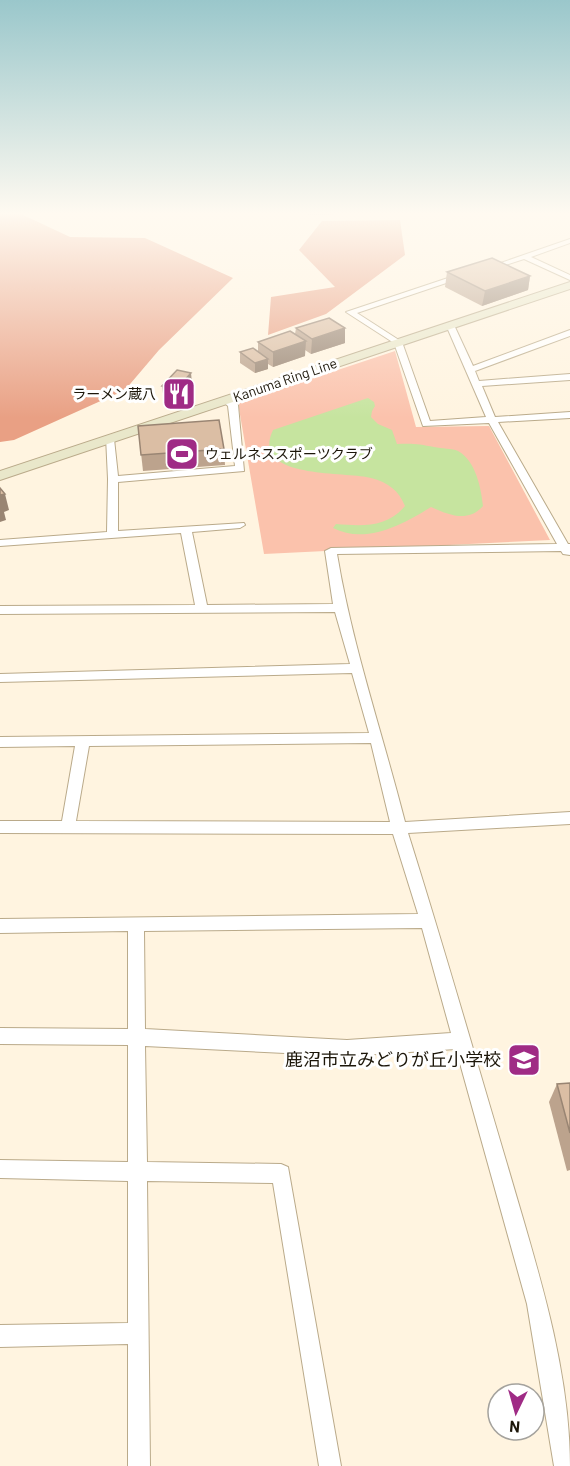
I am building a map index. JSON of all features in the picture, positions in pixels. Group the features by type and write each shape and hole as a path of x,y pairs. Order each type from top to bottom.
{"main road":[{"name":"Kanuma Ring Line","path":"0,476 570,285"}],"street":[{"path":"447,281 350,312 398,342 426,424 568,417"},
{"path":"450,325 492,420 568,550"},
{"path":"470,370 570,333"},
{"path":"477,384 570,377"},
{"path":"113,479 240,469 232,405 226,400"},
{"path":"109,439 113,479 112,534"},
{"path":"0,543 240,525"},
{"path":"186,530 202,609"},
{"path":"565,1466 537,1304 463,1040 399,828 377,738 340,608 331,551 568,550"},
{"path":"0,610 340,608"},
{"path":"0,678 358,668"},
{"path":"0,742 377,738"},
{"path":"68,826 82,740"},
{"path":"0,827 399,828 570,818"},
{"path":"0,926 428,921"},
{"path":"136,924 139,1466"},
{"path":"0,1036 137,1037 346,1048 463,1040"},
{"path":"0,1169 281,1174 330,1466"},
{"path":"0,1336 138,1333"}],"shaded area":[{"path":"0,281 229,281 159,350 125,390 14,440 0,442"},
{"path":"330,281 370,281 326,314 268,335 271,297 335,287"},
{"path":"395,351 416,427 489,426 550,540 264,554 238,403"},
{"path":"368,398 374,402 375,406 371,417 378,424 392,430 397,444 453,449 464,455 476,476 483,506 465,516 451,515 431,507 397,526 371,533 346,533 333,528 336,524 365,525 382,522 405,506 396,492 377,480 304,470 287,465 275,458 269,446 273,430"}],"building":[{"path":"466,281 514,281 485,291"},
{"path":"329,318 345,328 312,339 296,328"},
{"path":"290,331 306,341 273,352 258,342"},
{"path":"253,348 268,359 255,363 240,352"},
{"path":"177,370 191,373 181,384 174,383 170,387 162,386"},
{"path":"219,420 224,449 141,455 138,426"},
{"path":"570,1083 570,1133 557,1084"}],"place":[{"name":"ラーメン蔵八","path":"179,394"},
{"name":"ウェルネススポーツクラブ","path":"182,454"},
{"name":"鹿沼市立みどりが丘小学校","path":"524,1060"}]}
